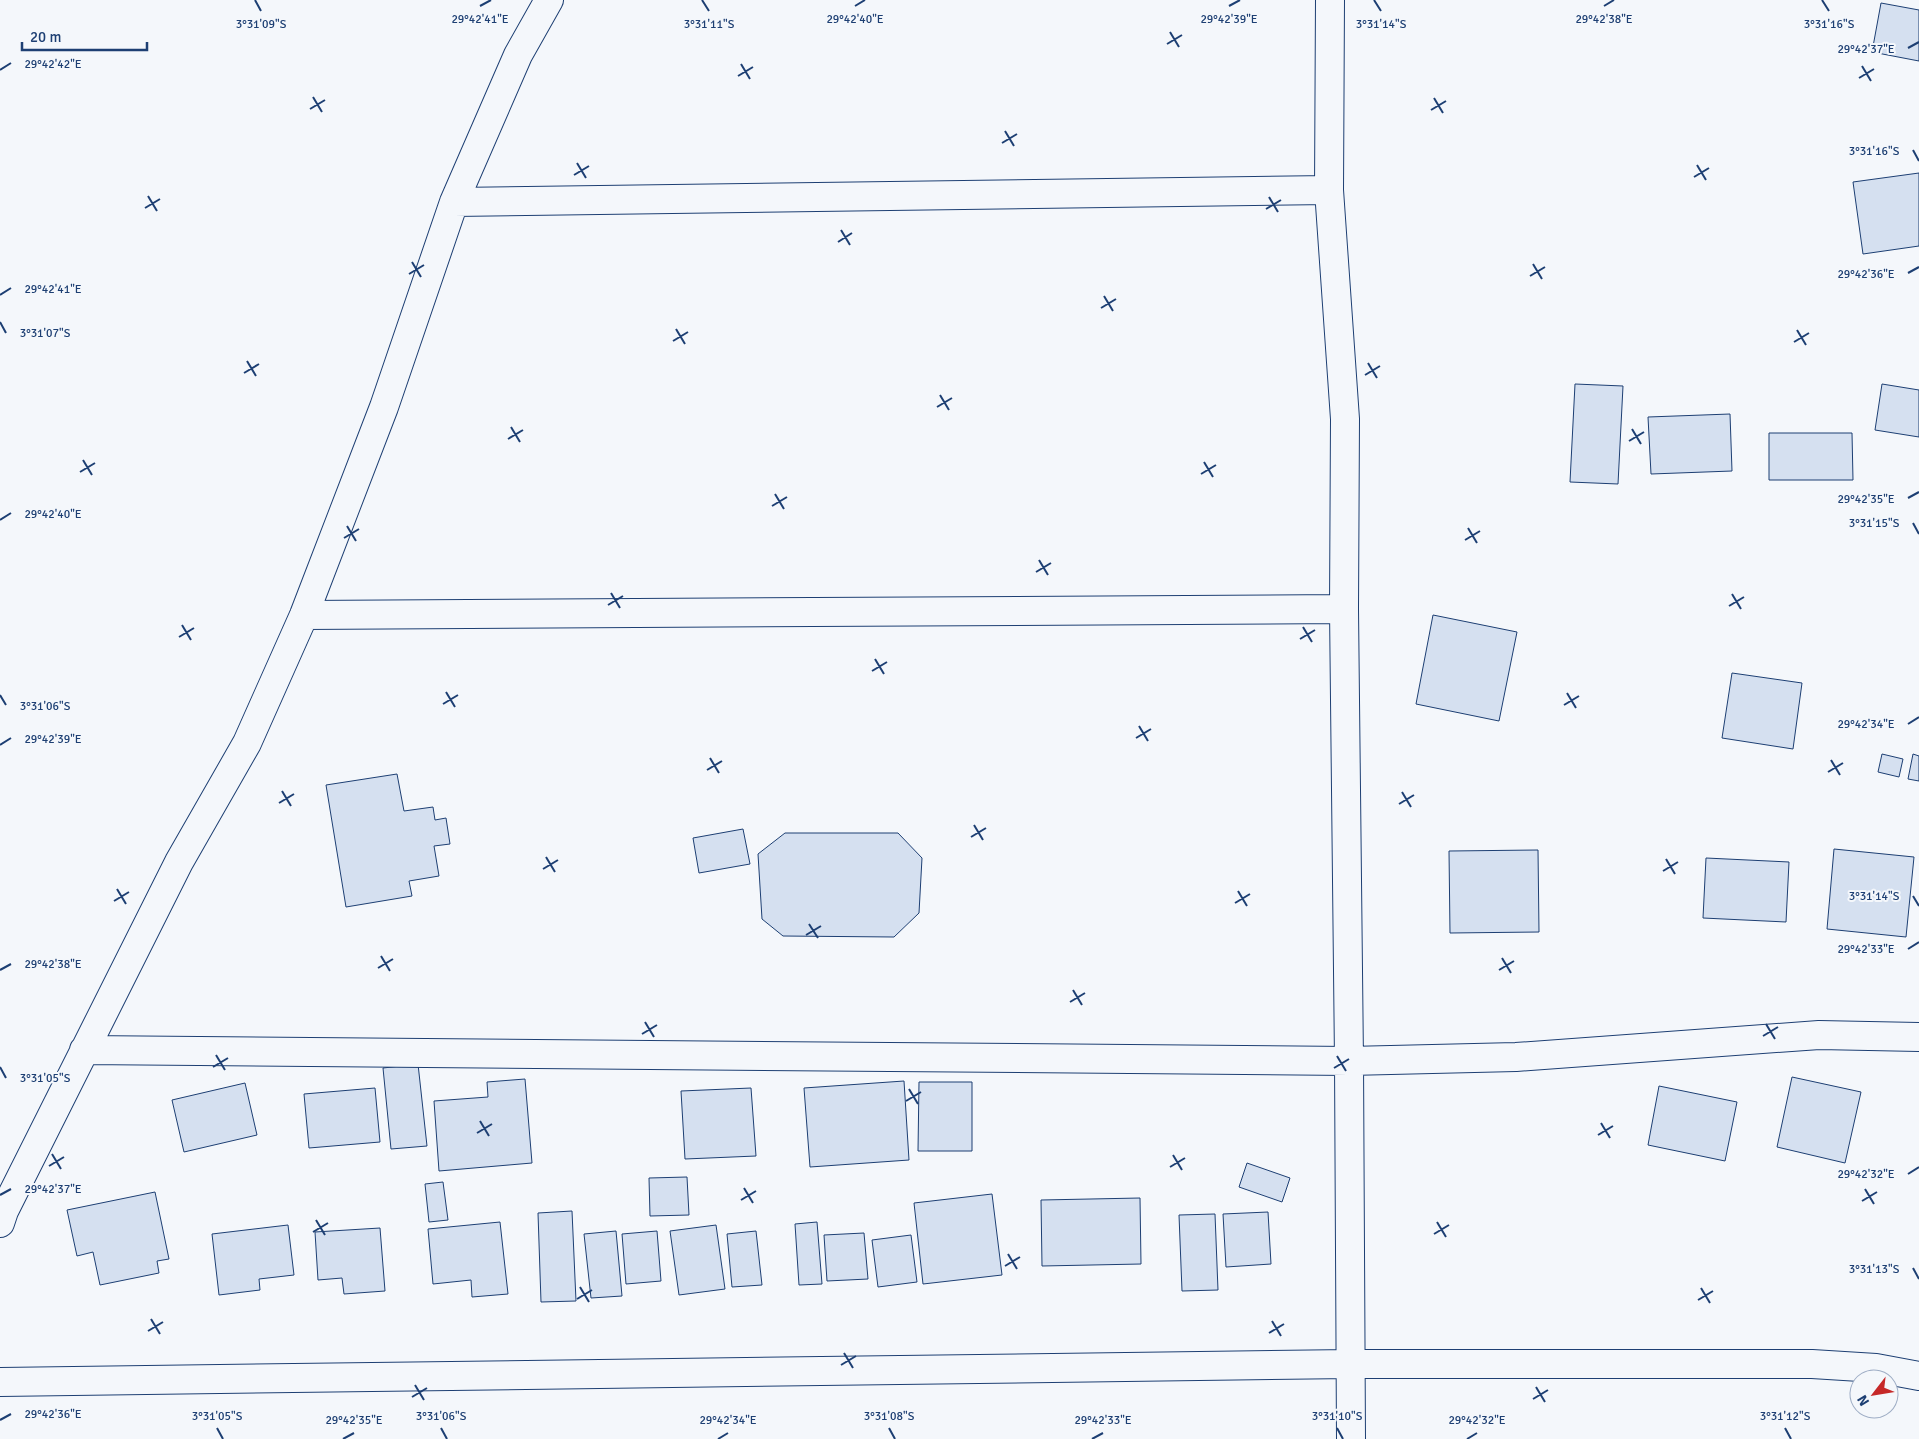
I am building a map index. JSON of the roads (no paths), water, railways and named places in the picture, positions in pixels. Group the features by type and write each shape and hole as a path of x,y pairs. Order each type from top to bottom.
{"street":[{"path":"0,1223 4,1211 179,862 247,743 304,615 384,407 454,202 518,55 549,0"},
{"path":"1330,0 1329,190 1344,419 1351,1439"},
{"path":"454,202 1329,190"},
{"path":"304,615 1344,609"},
{"path":"84,1050 1349,1061 1516,1057 1819,1035 1919,1036"},
{"path":"0,1382 1350,1364 1812,1364 1876,1368 1919,1376"}]}
